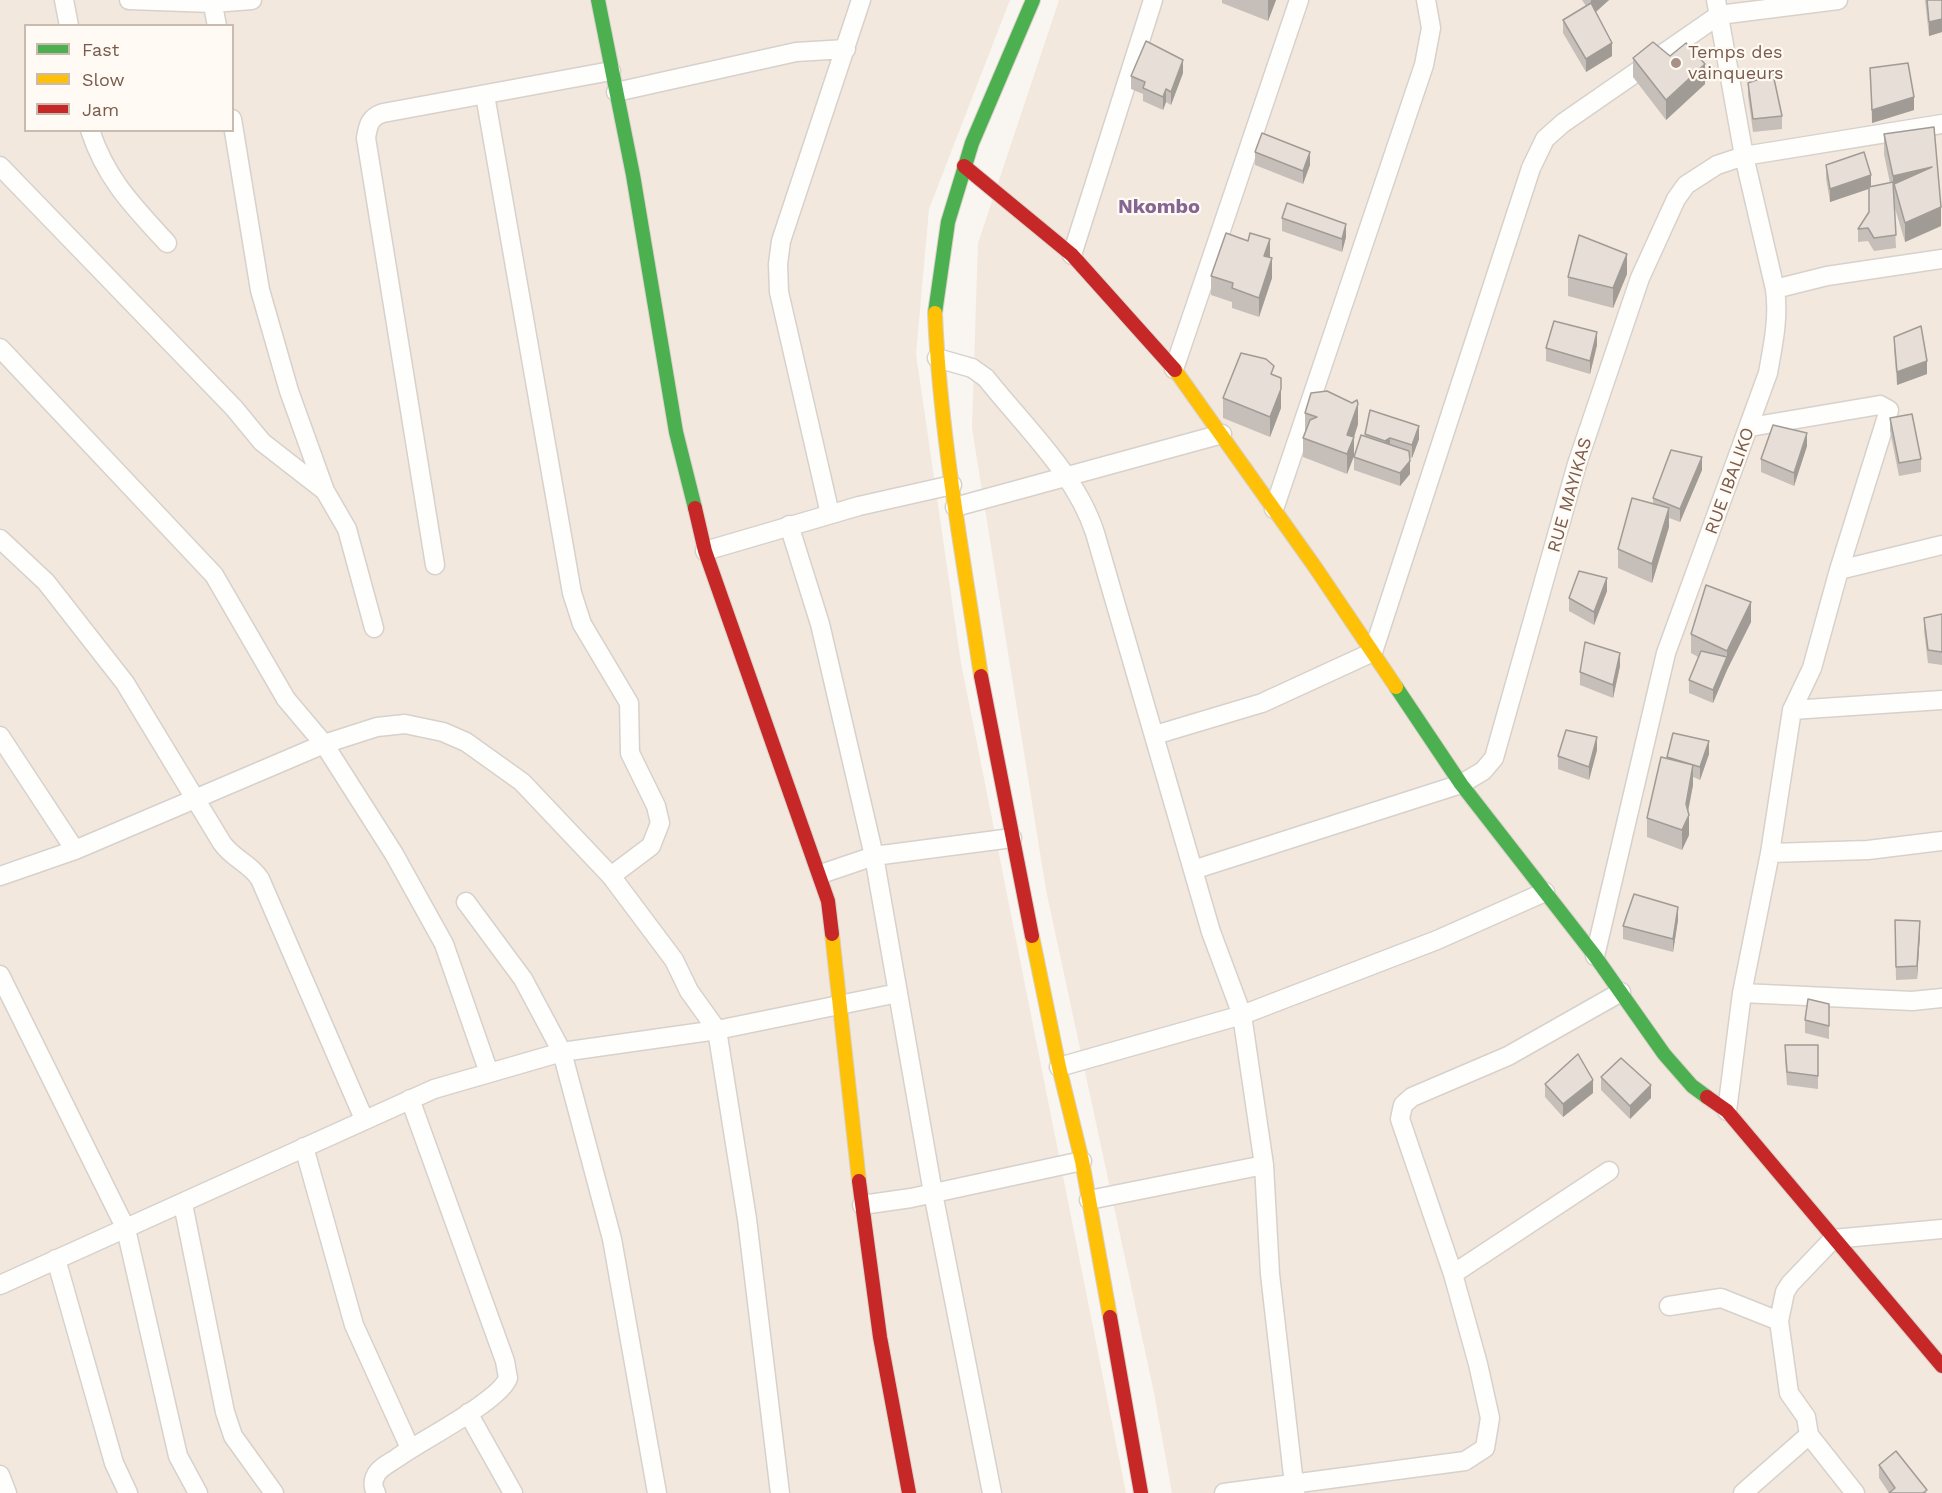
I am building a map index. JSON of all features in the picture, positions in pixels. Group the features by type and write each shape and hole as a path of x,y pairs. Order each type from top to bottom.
{"street":[{"path":"64,0 69,24"},
{"path":"129,0 252,0"},
{"path":"598,0 633,175 676,432 705,551 821,874 828,901 862,1205 880,1337 909,1493"},
{"path":"830,514 779,292 778,264 781,241 861,0"},
{"path":"1033,0 964,166 948,222 935,306 937,358 955,507 988,719 1059,1067 1082,1161 1135,1492"},
{"path":"1072,255 1153,0"},
{"path":"1174,369 1299,0"},
{"path":"1155,735 1262,703 1373,652 1532,168 1545,139 1563,123 1718,7 1838,0"},
{"path":"212,1 217,24"},
{"path":"1274,509 1424,65 1431,28 1429,1"},
{"name":"RUE IBALIKO","path":"1595,956 1666,653 1750,427 1768,373 1776,329 1775,289 1744,156 1718,7"},
{"path":"616,92 796,52 846,49"},
{"path":"435,565 366,138 368,128 371,120 383,113 611,70"},
{"path":"485,95 572,594 582,624 629,702 630,753 656,806 660,823 651,846 611,876"},
{"name":"RUE MAYIKAS","path":"1193,870 1461,784 1484,771 1494,758 1577,464 1640,278 1676,199 1686,185 1708,170 1744,156 1942,124"},
{"path":"234,131 260,290 289,391 325,491 347,529 374,628"},
{"path":"91,132 98,155 120,193 167,243"},
{"path":"0,166 234,408 262,442 325,491"},
{"path":"964,166 1072,255 1174,369 1222,434 1373,652 1461,784 1595,956 1664,1054 1692,1086 1727,1111 1942,1366"},
{"path":"1775,289 1827,276 1942,259"},
{"path":"0,348 214,575 286,699 324,744 394,854 444,944 489,1073"},
{"path":"937,358 980,372 1065,476 1087,508 1211,932 1242,1015 1264,1165 1270,1274 1295,1488"},
{"path":"1727,1111 1742,993 1770,853 1792,710 1812,668 1839,570 1889,410 1880,405 1750,427"},
{"path":"955,507 1222,434"},
{"path":"705,551 830,514 952,485"},
{"path":"789,525 820,624 874,856 933,1193 993,1493"},
{"path":"0,539 46,582 125,683 228,852 251,867 260,879 364,1119"},
{"path":"1839,570 1942,545"},
{"path":"1792,710 1942,700"},
{"path":"0,876 75,850 324,744 377,727 405,724 443,732 466,742 522,782 611,876 674,960 689,991 717,1030 747,1219 780,1493"},
{"path":"0,736 75,850"},
{"path":"821,874 874,856 1012,838"},
{"path":"1770,853 1868,850 1942,841"},
{"path":"1059,1067 1242,1015 1437,940 1545,892"},
{"path":"466,902 523,979 562,1052 612,1239 657,1493"},
{"path":"0,975 126,1229 178,1456 198,1493"},
{"path":"1224,1493 1295,1488 1465,1461 1485,1448 1490,1418 1454,1274 1400,1119 1403,1106 1412,1096 1509,1056 1621,992"},
{"path":"1,1282 183,1204 364,1119 434,1089 562,1052 717,1030 898,993"},
{"path":"1742,993 1912,1001 1942,998"},
{"path":"376,1493 373,1485 377,1472 410,1448 468,1413 506,1385 508,1371 410,1100"},
{"path":"304,1147 354,1325 410,1448"},
{"path":"862,1205 933,1193 1082,1161"},
{"path":"1089,1200 1264,1165"},
{"path":"1454,1274 1609,1171"},
{"path":"183,1204 225,1412 233,1436 274,1493"},
{"path":"1855,1493 1809,1435 1806,1417 1789,1394 1779,1321 1785,1292 1833,1239 1942,1229"},
{"path":"56,1259 114,1463 128,1493"},
{"path":"1669,1306 1714,1297 1779,1321"},
{"path":"468,1413 513,1493"},
{"path":"1743,1493 1809,1435"},
{"path":"0,1475 7,1493"}],"shaded area":[{"path":"0,0 1010,0 929,209 916,354 961,663 1126,1493 0,1493"},
{"path":"1059,0 1942,0 1942,1493 1172,1493 1154,1393 1046,890 972,428 978,243"}],"building":[{"path":"1927,0 1942,0 1942,19 1929,22"},
{"path":"1591,3 1612,43 1586,59 1563,20"},
{"path":"1146,41 1183,60 1171,92 1166,89 1163,97 1143,88 1145,82 1131,76"},
{"path":"1653,42 1670,56 1686,43 1705,64 1666,100 1633,58"},
{"path":"1908,63 1914,97 1872,110 1870,68"},
{"path":"1773,74 1782,116 1753,119 1748,83"},
{"path":"1934,127 1941,207 1905,223 1894,184 1932,167 1893,176 1884,134"},
{"path":"1262,133 1310,152 1303,171 1255,152"},
{"path":"1864,152 1871,175 1830,189 1826,165"},
{"path":"1893,182 1896,235 1874,238 1868,228 1858,229 1869,212 1869,187"},
{"path":"1287,203 1346,224 1342,239 1282,218"},
{"path":"1226,233 1248,241 1250,233 1270,239 1264,256 1272,258 1259,298 1232,288 1233,283 1211,276"},
{"path":"1579,235 1627,254 1613,288 1568,277"},
{"path":"1554,321 1597,332 1590,361 1546,348"},
{"path":"1921,326 1927,361 1897,372 1894,337"},
{"path":"1241,353 1266,359 1274,366 1271,374 1281,378 1281,389 1270,417 1223,398"},
{"path":"1327,391 1352,403 1357,400 1358,404 1347,435 1354,437 1347,454 1303,438 1310,420 1317,417 1305,413 1311,393"},
{"path":"1370,410 1419,426 1412,445 1390,438 1385,441 1365,434"},
{"path":"1912,414 1921,459 1899,463 1890,418"},
{"path":"1773,425 1807,433 1794,473 1761,459"},
{"path":"1361,435 1409,451 1410,461 1400,473 1354,457"},
{"path":"1671,450 1702,457 1680,509 1653,498"},
{"path":"1632,498 1669,508 1652,564 1618,549"},
{"path":"1579,571 1607,578 1594,612 1569,598"},
{"path":"1706,585 1751,602 1727,651 1691,634"},
{"path":"1942,614 1942,652 1928,650 1924,618"},
{"path":"1585,642 1620,653 1613,685 1580,672"},
{"path":"1701,651 1727,657 1713,690 1689,680"},
{"path":"1566,730 1597,737 1589,767 1558,756"},
{"path":"1673,733 1709,741 1700,767 1667,757"},
{"path":"1661,757 1693,765 1686,804 1689,815 1682,830 1647,818"},
{"path":"1634,894 1678,907 1673,939 1623,926"},
{"path":"1895,920 1920,921 1917,966 1896,967"},
{"path":"1808,999 1829,1004 1829,1026 1805,1020"},
{"path":"1785,1045 1818,1045 1818,1076 1787,1072"},
{"path":"1578,1054 1593,1080 1563,1104 1545,1084"},
{"path":"1621,1058 1651,1085 1630,1106 1601,1077"},
{"path":"1896,1451 1927,1490 1923,1493 1889,1493 1895,1488 1879,1465"}],"traffic: fast":[{"path":"598,0 633,175 676,432 695,508"},
{"path":"935,313 948,222 972,143 1033,0"},
{"path":"1396,687 1461,784 1595,956 1664,1054 1692,1086 1707,1097"}],"traffic: slow":[{"path":"935,313 947,450 981,676"},
{"path":"1175,370 1315,567 1396,687"},
{"path":"832,934 859,1181"},
{"path":"1032,936 1059,1067 1082,1161 1110,1317"}],"traffic: jam":[{"path":"964,166 1072,255 1175,370"},
{"path":"695,508 705,551 828,901 832,934"},
{"path":"981,676 1032,936"},
{"path":"1707,1097 1727,1111 1942,1366"},
{"path":"859,1181 880,1337 909,1493"},
{"path":"1110,1317 1141,1493"}],"place":[{"name":"Temps des vainqueurs","path":"1676,63"}],"district":[{"name":"Nkombo","path":"1159,207"}]}
